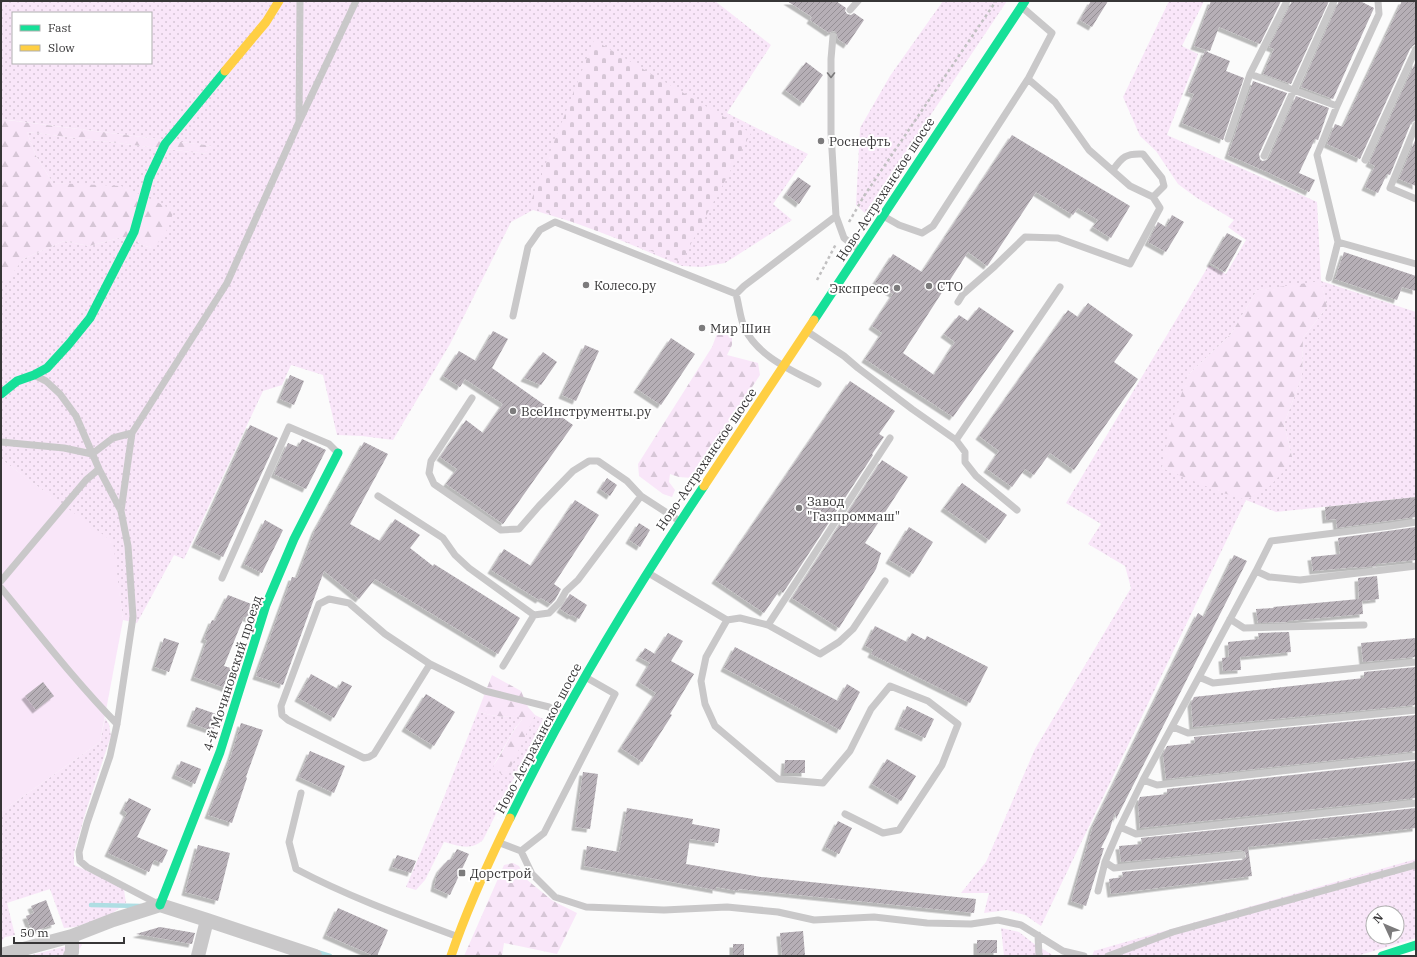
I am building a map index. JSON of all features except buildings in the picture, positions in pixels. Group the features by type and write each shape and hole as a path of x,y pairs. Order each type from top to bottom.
{"main road":[{"path":"1,394 17,381 34,375 47,368 90,318 134,232 149,178 165,144 230,63 266,22 279,1"},
{"name":"Ново-Астраханское шоссе","path":"451,956 498,842 525,787 585,677 680,521 1023,4"},
{"name":"4-й Мочиновский проезд","path":"160,906 220,752 266,605 294,539 338,453"},
{"path":"1382,956 1416,946"}],"street":[{"path":"1,955 72,936 113,920 160,906 315,956"},
{"path":"198,956 207,920"},
{"path":"70,956 72,952 72,936"}],"lane":[{"path":"299,122 300,1"},
{"path":"121,511 132,433 227,283 299,122 356,1"},
{"path":"850,10 858,1"},
{"path":"1228,139 1250,74 1287,1"},
{"path":"1264,156 1334,1"},
{"path":"1329,278 1338,242 1317,154 1379,14 1378,1"},
{"path":"883,216 899,225 922,234 933,226 1028,78 1052,33 1023,4"},
{"path":"833,36 831,59 831,133 836,216 844,238 860,250"},
{"path":"1365,160 1416,49"},
{"path":"1250,74 1337,106"},
{"path":"958,302 963,294 1025,237 1058,238 1130,264 1160,208 1153,197 1130,186 1089,150 1055,102 1028,78"},
{"path":"1416,125 1390,188 1416,199"},
{"path":"1112,170 1120,160 1132,154 1143,154 1162,178 1164,186 1153,197"},
{"path":"736,294 744,286 836,216"},
{"path":"513,316 528,246 540,230 554,222 736,294"},
{"path":"1338,242 1416,264"},
{"path":"956,440 1060,287"},
{"path":"736,294 744,327 756,345 783,366 818,384"},
{"path":"806,330 844,356 912,409 956,440 965,452 965,462 976,476 1018,510"},
{"path":"34,375 46,381 60,394 76,416 99,470 121,511 128,546 133,617 117,724 110,756 87,823 79,852 80,861 87,867 160,906"},
{"path":"1,384 17,381"},
{"path":"472,398 432,461 429,473 434,484 501,530 519,529 539,506 573,472 589,461 598,461 627,481 641,496 680,521"},
{"path":"222,578 289,427 329,444 338,453"},
{"path":"1,442 64,448 92,454 113,438 132,433"},
{"path":"768,625 890,438"},
{"path":"1,581 86,480 99,470"},
{"path":"378,496 443,538 455,555 470,568 534,616"},
{"path":"503,666 534,616 549,613 559,603 641,496"},
{"path":"1098,891 1105,862 1143,780 1173,727 1271,541 1416,522"},
{"path":"1256,571 1269,578 1300,580 1416,566"},
{"path":"648,573 727,620 740,618 768,625 820,654 840,642 853,629 885,581"},
{"path":"1,588 94,701 117,724"},
{"path":"430,664 374,754 369,757 364,758 288,720 282,715 281,706 320,604 328,599 349,603 385,634 430,664 485,691 549,707 563,715"},
{"path":"727,620 706,657 701,681 705,704 715,726 778,779 823,783 850,751 871,709 890,686 928,701 958,724 942,765 900,830 883,833 845,814"},
{"path":"1230,620 1244,628 1364,625"},
{"path":"1199,676 1213,683 1416,662"},
{"path":"521,851 544,833 615,694 585,677"},
{"path":"1173,727 1188,733 1416,710"},
{"path":"1143,780 1157,785 1416,756"},
{"path":"301,793 289,842 296,869 321,882 387,910 458,936"},
{"path":"1120,827 1136,834 1416,803"},
{"path":"498,842 521,851 532,874 555,897 586,906 664,910 727,907 778,912 814,920 874,917 927,924 971,924 998,920 1021,925 1063,951 1084,956"},
{"path":"1105,862 1114,868 1241,855"},
{"path":"1108,956 1173,932 1416,865"},
{"path":"1038,936 1039,956"}],"path":[{"path":"814,285 864,196 996,1"}],"green space":[{"path":"1,1 715,1 771,45 727,113 808,154 773,204 792,220 725,263 702,267 682,266 589,227 533,210 511,222 450,344 393,440 362,436 337,435 323,375 291,365 282,385 263,391 184,559 174,555 137,623 123,620 112,542 1,459 1,281 7,280 23,259 64,241 89,246 119,238 152,248 83,185 53,183 36,156 27,132 207,154 212,146 1,119"},
{"path":"943,1 1007,1 865,213 856,205 860,128 890,76"},
{"path":"1169,1 1204,1 1182,46 1198,54 1167,135 1317,202 1321,281 1416,312 1416,497 1276,512 1246,500 1041,926 1025,915 1007,910 984,913 989,893 961,893 986,862 1035,749 1131,588 1125,566 1088,544 1101,524 1066,503 1209,265 1226,274 1246,240 1228,227 1234,220 1197,198 1178,184 1156,151 1140,136 1123,97","holes":["1321,282 1327,307 1303,338 1302,376 1284,424 1293,461 1194,480 1162,468 1188,375 1231,334 1257,290"]},
{"path":"594,40 751,133 681,262 529,206"},
{"path":"1,119 213,146 207,154 27,132 36,156 53,183 121,186 174,211 164,237 152,248 119,238 89,246 64,241 23,259 7,281 1,281"},
{"path":"1321,281 1327,307 1303,338 1302,376 1284,424 1293,461 1270,486 1246,500 1220,492 1162,468 1171,424 1188,375 1231,334 1257,290"},
{"path":"718,331 732,337 732,345 727,355 758,363 760,375 692,478 679,477 670,474 669,482 675,490 672,497 663,494 639,476 638,464 712,347"},
{"path":"1,459 113,542 123,620 100,742 1,812"},
{"path":"492,675 521,691 528,707 535,715 510,769 502,775 493,766 517,725 522,720 521,717 493,716 478,711"},
{"path":"478,711 493,716 521,717 522,720 515,728 493,766 525,734 535,715 543,719 483,840 474,846 469,847 444,842 425,880 416,890 406,887 442,802"},
{"path":"105,718 109,724 111,736 86,811 74,853 74,865 114,883 124,890 126,903 110,915 75,927 64,928 50,889 7,903 15,935 5,937 1,942 1,812 100,742"},
{"path":"1416,859 1416,938 1405,941 1405,905 1365,905 1365,945 1393,945 1357,956 1092,956 1094,951"},
{"path":"513,863 519,866 526,879 553,901 577,913 557,954 504,943 502,956 464,956 504,865"},
{"path":"1001,928 1019,932 1054,956 1004,956"},
{"path":"83,942 76,956 28,956"}],"waterway":[{"path":"91,905 141,906"},
{"path":"317,952 330,956"}],"traffic: fast":[{"path":"814,320 1025,1"},
{"path":"1,394 17,381 34,375 47,368 90,318 134,232 149,178 165,144 225,71"},
{"path":"160,905 220,752 266,605 294,539 338,453"},
{"path":"510,818 577,690 626,607 704,486"},
{"path":"1382,956 1416,945"}],"traffic: slow":[{"path":"225,71 266,22 279,1"},
{"path":"704,486 814,320"},
{"path":"451,956 478,886 510,818"}],"place":[{"name":"Роснефть","path":"821,141"},
{"name":"Колесо.ру","path":"586,285"},
{"name":"СТО","path":"929,286"},
{"name":"Экспресс","path":"897,288"},
{"name":"Мир Шин","path":"702,328"},
{"name":"ВсеИнструменты.ру","path":"513,411"},
{"name":"Завод \"Газпроммаш\"","path":"799,508"},
{"name":"Дорстрой","path":"462,873"}]}
